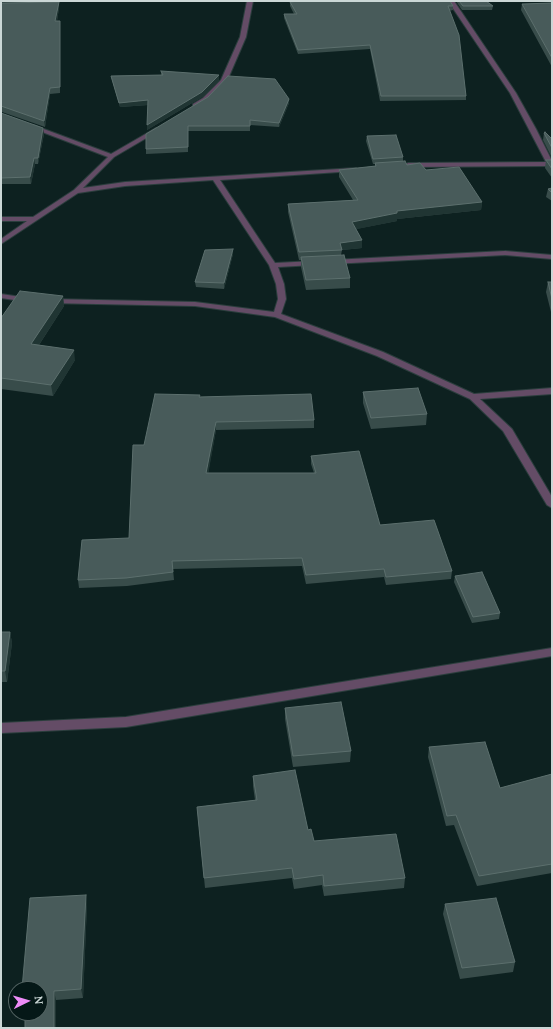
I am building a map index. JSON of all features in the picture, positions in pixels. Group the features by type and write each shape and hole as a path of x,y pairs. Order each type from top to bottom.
{"street":[{"path":"186,111 205,99 224,81 243,37 250,1"},
{"path":"404,165 551,164 513,93 451,1"},
{"path":"23,123 112,156"},
{"path":"1,242 76,191 112,156 162,126"},
{"path":"76,191 125,184 365,168"},
{"path":"215,178 272,265 280,284 282,299 277,315"},
{"path":"1,219 34,220"},
{"path":"272,265 505,253 552,256"},
{"path":"1,296 38,300 195,304 277,315 380,354 473,397 507,429 552,505"},
{"path":"473,397 552,391"},
{"path":"1,728 126,722 552,652"}],"building":[{"path":"450,1 453,6 448,6 459,35 466,96 381,96 370,45 298,50 284,14 297,14 290,2"},
{"path":"459,1 486,1 493,6 463,6"},
{"path":"59,2 55,21 60,21 60,87 50,88 44,121 1,106 1,3"},
{"path":"552,3 552,58 522,4"},
{"path":"161,71 219,75 202,92 147,125 148,100 119,103 111,76 163,75"},
{"path":"228,76 275,79 289,99 279,123 250,120 250,126 188,126 188,147 146,149 146,134 208,97"},
{"path":"1,113 43,128 38,158 34,158 30,177 1,178"},
{"path":"545,132 552,139 552,148 544,133"},
{"path":"396,135 403,157 373,159 367,136"},
{"path":"546,160 552,160 552,169"},
{"path":"405,161 407,165 420,163 426,170 459,167 482,202 397,211 397,213 352,222 362,240 340,243 342,250 299,252 288,204 358,200 339,170 376,166 375,163"},
{"path":"233,249 224,283 195,282 205,250"},
{"path":"344,255 350,278 306,280 301,257"},
{"path":"548,282 552,282 552,299"},
{"path":"20,291 63,296 31,344 74,350 51,385 1,378 1,318"},
{"path":"418,388 427,414 371,418 363,392"},
{"path":"155,394 200,395 199,397 311,394 314,420 216,422 206,473 316,473 311,456 359,451 380,525 434,520 452,571 386,577 384,569 306,575 302,558 172,561 173,572 126,578 78,580 82,540 129,538 133,445 144,445"},
{"path":"482,572 500,613 473,617 455,576"},
{"path":"1,632 10,632 5,671 1,671"},
{"path":"341,702 351,751 293,756 285,708"},
{"path":"485,742 500,788 552,774 552,864 479,876 456,815 447,816 429,747"},
{"path":"295,770 308,830 311,829 314,841 396,834 405,878 324,886 323,875 294,879 292,868 204,878 197,807 257,800 253,776"},
{"path":"86,895 81,989 54,991 54,1028 25,1028 25,1021 48,1021 48,981 23,981 30,898"},
{"path":"496,898 515,962 462,968 445,904"}]}
